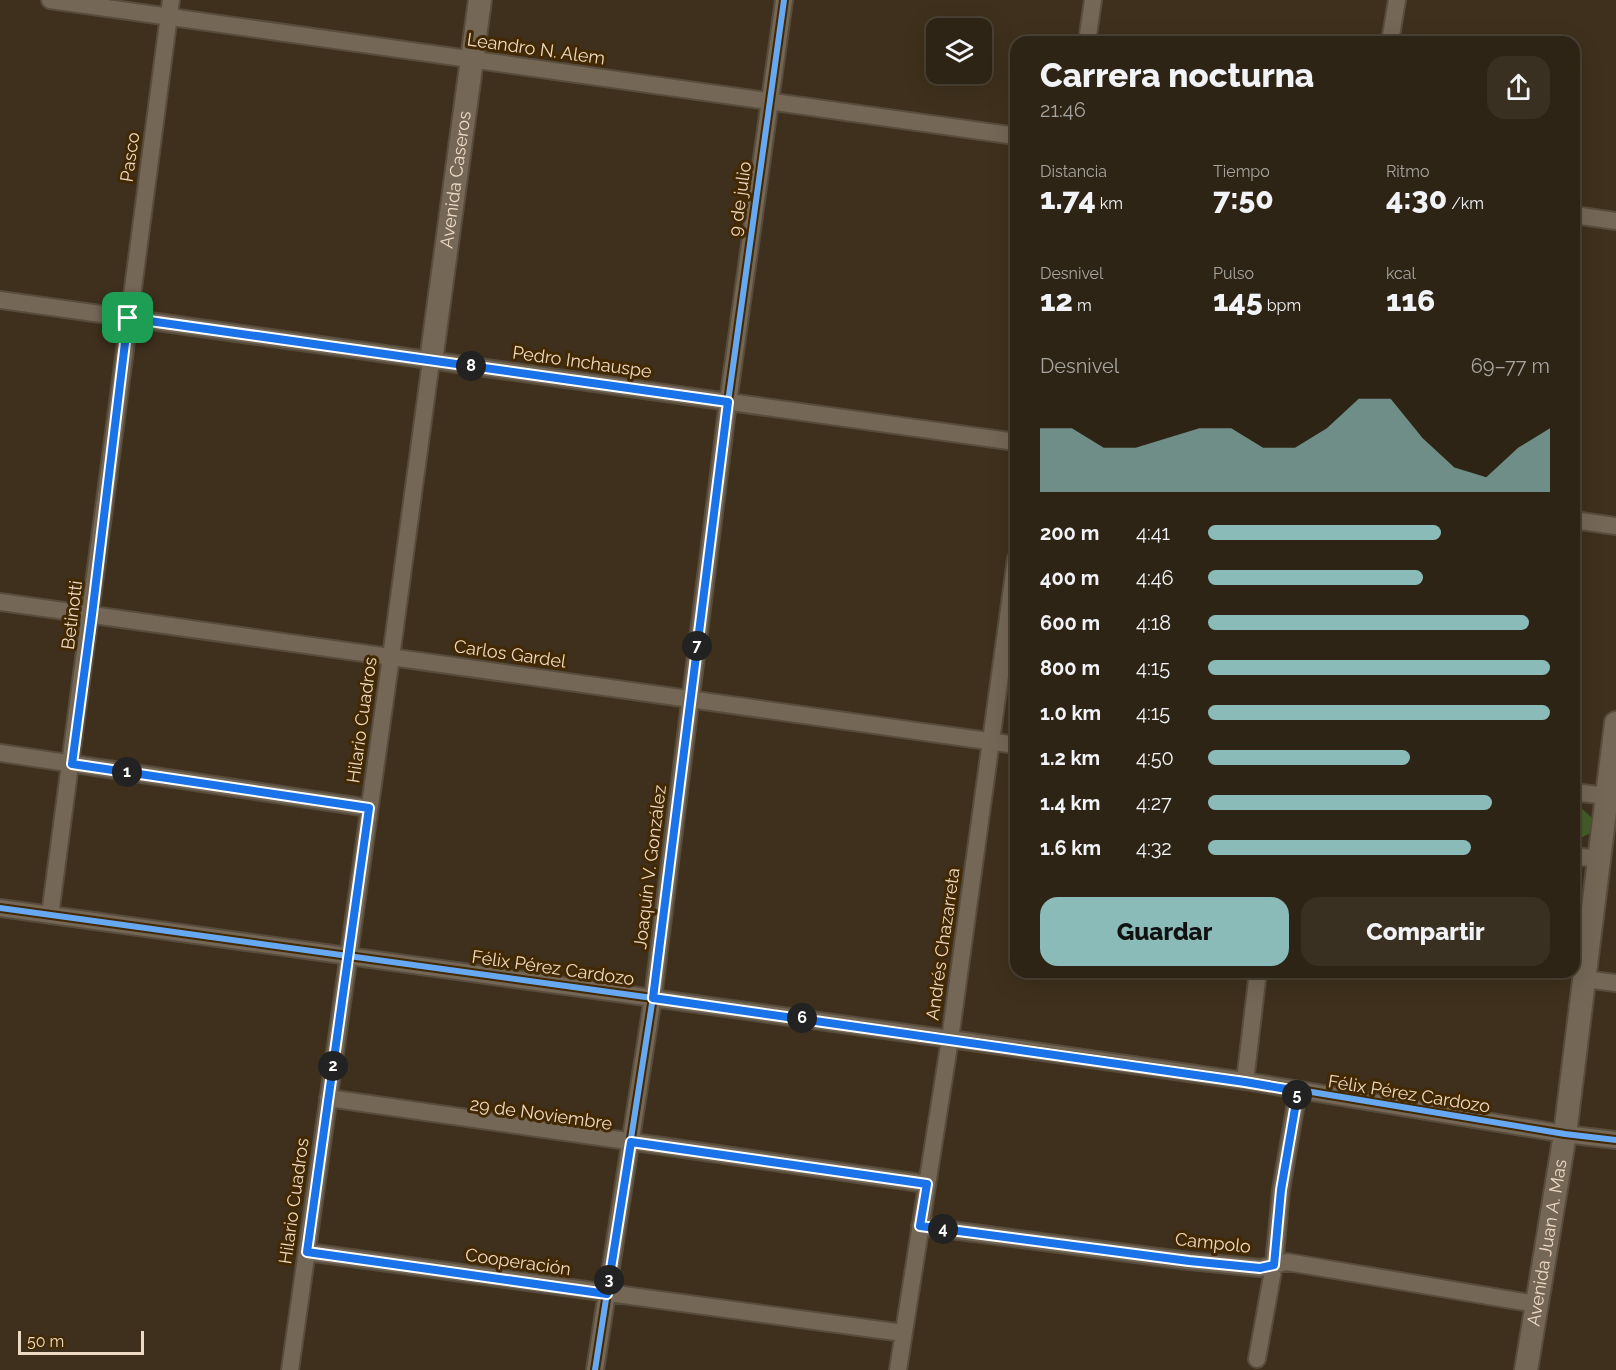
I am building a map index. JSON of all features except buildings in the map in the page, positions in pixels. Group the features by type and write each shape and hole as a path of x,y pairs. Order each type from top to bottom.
{"main road":[{"name":"Avenida Caseros","path":"431,360 480,0"},
{"name":"Avenida Juan A. Mas","path":"1526,1370 1565,1134 1599,859 1609,828 1606,796 1616,723"}],"street":[{"name":"Leandro N. Alem","path":"50,0 170,8 472,60 1010,135"},
{"name":"9 de julio","path":"728,402 784,0"},
{"path":"1088,36 1093,0"},
{"path":"1391,36 1397,0"},
{"name":"Pasco","path":"128,318 170,8"},
{"path":"1580,215 1616,220"},
{"name":"Pedro Inchauspe","path":"0,300 1010,441"},
{"name":"Betinotti","path":"50,915 92,615 128,318"},
{"name":"Hilario Cuadros","path":"290,1370 431,360"},
{"name":"Joaquín V. González","path":"595,1370 653,998 728,402"},
{"path":"1580,521 1616,526"},
{"name":"Andrés Chazarreta","path":"898,1370 950,1039 1010,601"},
{"name":"Carlos Gardel","path":"0,602 1010,744"},
{"path":"0,753 369,808"},
{"path":"1580,793 1606,796"},
{"path":"1580,857 1599,859"},
{"name":"Félix Pérez Cardozo","path":"0,908 950,1039 1616,1140"},
{"path":"1245,1082 1257,978"},
{"path":"1584,979 1616,983"},
{"path":"1257,1359 1274,1265 1281,1190 1298,1091"},
{"name":"29 de Noviembre","path":"328,1098 927,1184"},
{"name":"Campolo","path":"920,1226 1260,1268 1287,1262 1536,1304"},
{"name":"Cooperación","path":"307,1252 903,1333"}],"green space":[{"path":"1580,807 1602,827 1580,838"}],"cycle path":[{"path":"595,1370 653,997 728,402 784,0"},
{"path":"0,908 1245,1081 1565,1134 1616,1140"}],"route":[{"path":"128,318 728,402 653,998 950,1039 1298,1091 1281,1190 1274,1265 1260,1268 1189,1261 920,1226 927,1184 631,1142 607,1294 307,1252 369,808 72,764 128,318"}]}
